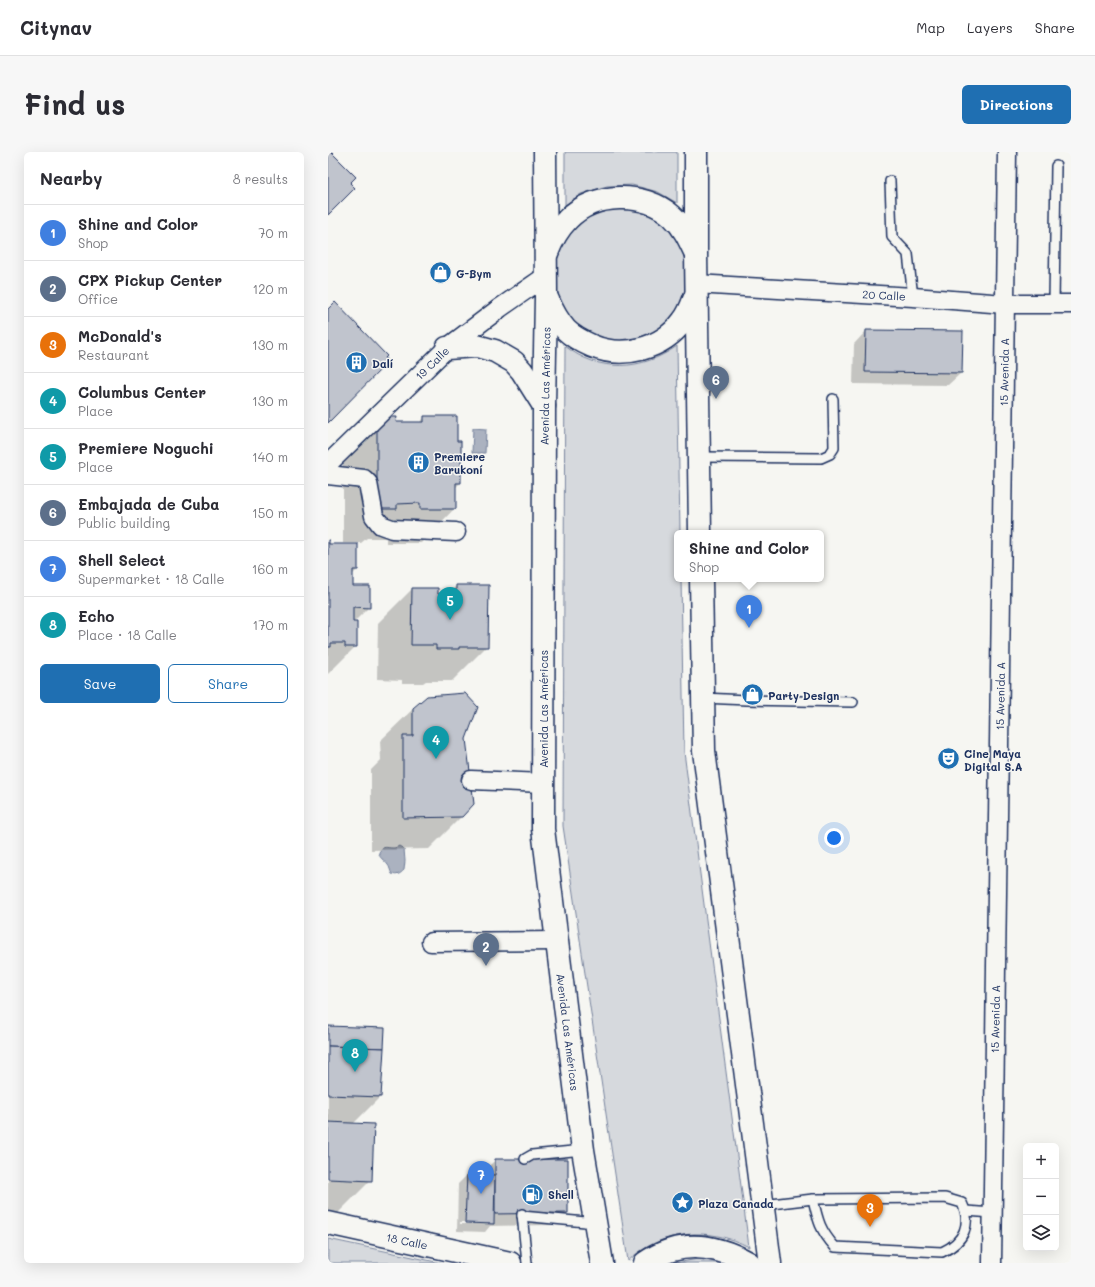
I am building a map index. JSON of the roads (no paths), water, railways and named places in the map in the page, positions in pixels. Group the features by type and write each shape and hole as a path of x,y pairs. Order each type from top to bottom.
{"main road":[{"name":"Avenida Las Américas","path":"546,152 543,829 583,1150 602,1263"},
{"path":"696,152 696,289 700,530"},
{"path":"546,254 555,234 568,218 587,205 609,198 631,198 653,204 672,216 686,233 696,253"},
{"path":"546,287 554,315 567,331 583,342 601,350 621,352 641,350 659,342 672,333 683,322 691,308 696,289"},
{"path":"447,348 477,346 495,351 514,362 522,371 544,406"},
{"path":"701,582 704,751 770,1263"},
{"name":"18 Calle","path":"328,1223 510,1263"},
{"path":"646,1263 661,1254 679,1248 698,1246 716,1248 734,1254 749,1263"}],"street":[{"name":"15 Avenida A","path":"992,1263 1007,152"},
{"name":"19 Calle","path":"330,456 447,348 500,308 546,287"},
{"name":"20 Calle","path":"696,289 913,297 1005,304 1063,304"},
{"path":"328,475 364,479 368,483 374,516 381,525 392,529 456,532"},
{"path":"470,780 543,782"},
{"path":"431,942 557,941"}],"lane":[{"path":"1056,166 1063,304"},
{"path":"890,181 892,238 908,254 913,297"},
{"path":"699,457 821,458 830,454 834,448 833,399"},
{"path":"703,698 853,702"},
{"path":"525,1159 532,1155 583,1150"},
{"path":"763,1205 813,1199 945,1198 962,1202 966,1211 965,1231 951,1248 942,1252 835,1248 825,1236 819,1224 813,1199"},
{"path":"966,1211 993,1213"},
{"path":"527,1263 522,1215 596,1223"}],"place":[{"name":"G-Bym","path":"441,273"},
{"name":"Dalí","path":"357,363"},
{"name":"Embajada de Cuba","path":"716,399"},
{"name":"Premiere Barukoní","path":"419,462"},
{"name":"Premiere Noguchi","path":"450,620"},
{"name":"Shine and Color","path":"749,628"},
{"name":"Party Design","path":"752,695"},
{"name":"Columbus Center","path":"436,759"},
{"name":"Cine Maya Digital S.A","path":"949,759"},
{"name":"CPX Pickup Center","path":"486,966"},
{"name":"Echo","path":"355,1072"},
{"name":"Shell Select","path":"481,1194"},
{"name":"Shell","path":"532,1194"},
{"name":"Plaza Canada","path":"682,1203"},
{"name":"McDonald's","path":"870,1227"}]}
